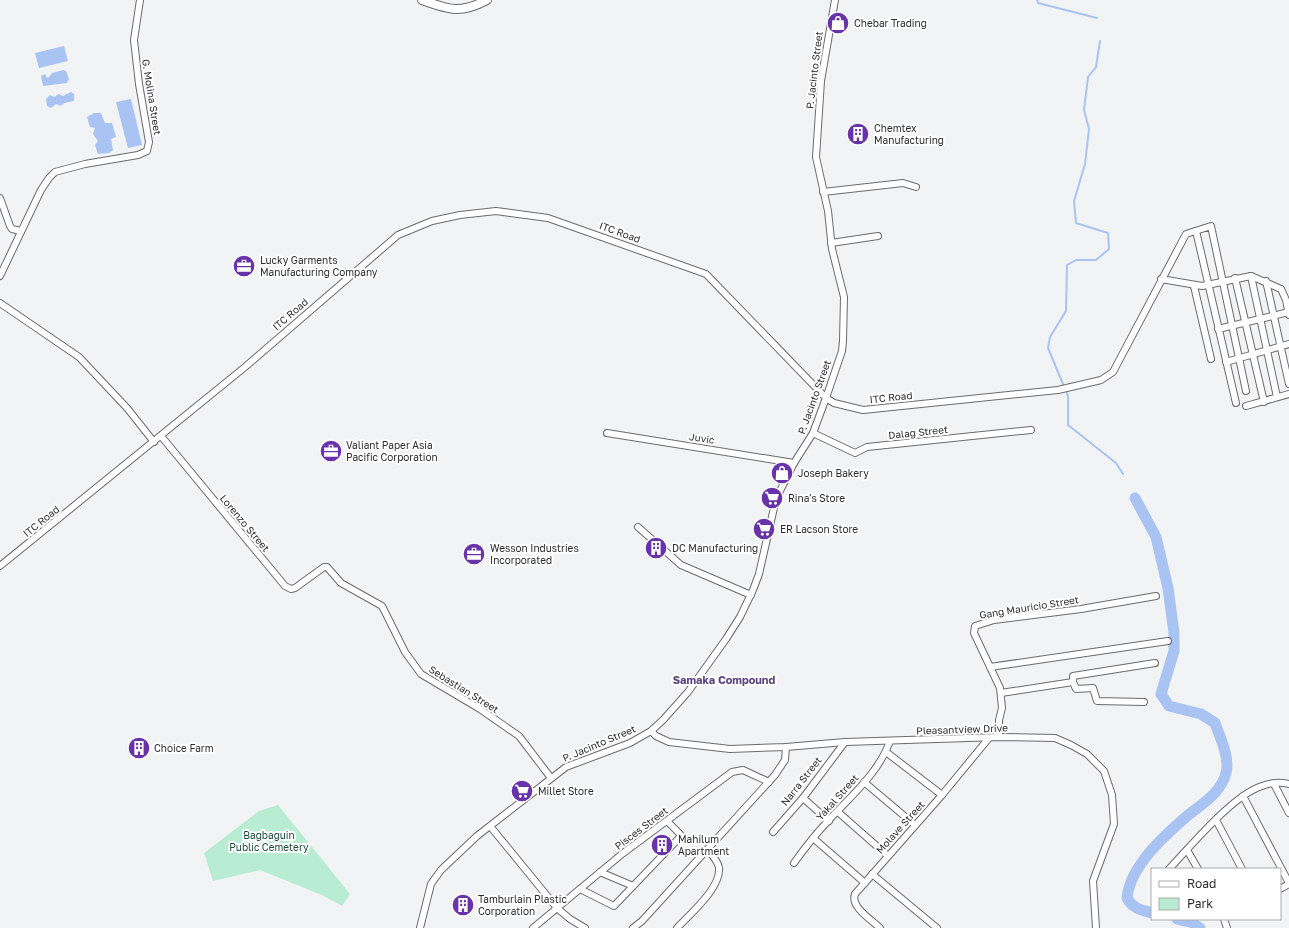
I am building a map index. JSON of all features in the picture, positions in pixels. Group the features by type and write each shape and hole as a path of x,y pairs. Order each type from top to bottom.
{"main road":[{"path":"422,0 458,11 472,7 487,0"}],"street":[{"name":"G. Molina Street","path":"0,276 41,190 55,172 86,164 138,155 147,151 149,142 139,84 134,40 140,0"},
{"name":"P. Jacinto Street","path":"420,928 431,884 452,860 490,826 551,778 574,763 630,743 651,731 675,707 707,666 740,617 751,595 759,574 776,499 794,463 813,433 842,351 844,297 831,243 828,211 816,157 821,81 835,0"},
{"path":"823,192 903,183 916,187"},
{"path":"0,198 10,226 12,229 21,231"},
{"name":"ITC Road","path":"0,566 154,442 398,235 432,221 460,215 496,212 548,218 706,274 826,398 834,403 863,410 1058,390 1102,380 1113,372 1186,234 1211,226 1223,281"},
{"path":"1196,231 1236,403"},
{"path":"831,243 878,236"},
{"path":"1161,279 1194,286 1251,276 1266,281 1281,289 1289,313 1218,329"},
{"path":"1251,276 1278,398"},
{"path":"1235,278 1264,402"},
{"path":"1223,281 1246,391"},
{"path":"1266,281 1289,384"},
{"path":"1194,286 1211,360"},
{"path":"0,303 79,357 127,408 154,442"},
{"path":"1226,362 1289,344"},
{"path":"1246,406 1289,394"},
{"name":"Dalag Street","path":"813,433 856,453 867,447 1031,430"},
{"name":"Juvic","path":"607,433 794,463"},
{"name":"Lorenzo Street","path":"161,436 285,586 291,589 295,588 324,567"},
{"path":"638,527 681,565 751,595"},
{"name":"Sebastian Street","path":"324,567 329,568 341,583 382,606 405,652 421,674 480,708 519,736 551,778"},
{"name":"Gang Mauricio Street","path":"999,737 998,720 1002,708 1001,693 974,633 974,630 978,624 1156,596"},
{"path":"990,667 1168,641"},
{"path":"1144,702 1097,701 1093,688 1076,689 1073,682 1073,676 1155,663"},
{"path":"1001,693 1073,682"},
{"name":"Pleasantview Drive","path":"651,731 662,739 676,743 730,749 786,747 845,742 890,742 999,737 1055,738 1086,754 1104,771 1112,795 1114,824 1093,881 1096,928"},
{"name":"Molave Street","path":"880,928 857,907 854,902 855,894 942,795 989,738"},
{"name":"Narra Street","path":"773,832 803,798 845,742"},
{"name":"Yakal Street","path":"794,863 813,838 864,782 886,752 890,742"},
{"path":"633,928 642,921 769,782 783,764 786,747"},
{"path":"886,752 942,795"},
{"name":"Pisces Street","path":"533,928 600,872 735,770 744,770 769,782"},
{"path":"864,782 915,825"},
{"path":"1274,784 1289,813"},
{"path":"1170,868 1216,820 1243,796 1262,786 1289,784"},
{"path":"1243,796 1281,868"},
{"path":"803,798 829,821"},
{"path":"838,812 888,856"},
{"path":"1216,820 1241,868"},
{"path":"580,889 614,906 680,837 680,834 667,821"},
{"path":"490,826 557,908 570,919 586,928"},
{"path":"813,838 864,883"},
{"path":"677,928 717,881 719,867 708,850"},
{"path":"1187,850 1197,868"},
{"path":"1281,869 1289,884"},
{"path":"600,872 633,886"},
{"path":"872,874 938,928"}],"green space":[{"name":"Bagbaguin Public Cemetery","path":"278,805 350,894 342,906 322,895 260,870 213,881 204,853 259,811"}],"water":[{"path":"64,46 68,61 39,68 35,53"},
{"path":"63,70 66,71 69,79 67,83 43,86 41,76 45,74 47,78 52,73"},
{"path":"71,92 74,94 74,101 64,103 61,106 56,104 51,108 47,106 46,99 50,95 54,97 59,94 63,96"},
{"path":"131,99 142,145 128,148 116,102"},
{"path":"94,113 101,113 105,123 112,123 116,137 111,139 113,150 109,153 98,154 95,145 98,141 93,134 95,128 90,127 87,117"}],"waterway":[{"path":"1037,0 1038,3 1097,18"},
{"path":"1100,41 1096,67 1088,77 1084,110 1089,129 1085,164 1074,201 1076,223 1108,233 1109,249 1096,260 1076,260 1067,265 1066,311 1050,337 1048,348 1068,396 1068,425 1116,463 1123,474"},
{"path":"1135,498 1156,537 1168,588 1174,633 1174,651 1161,694 1169,706 1201,714 1215,723 1227,761 1226,773 1220,786 1205,802 1187,816 1159,842 1141,863 1134,874 1129,886 1127,898 1134,906 1151,913"},
{"path":"1182,920 1191,922 1200,928"}],"place":[{"name":"Chebar Trading","path":"838,23"},
{"name":"Chemtex Manufacturing","path":"858,134"},
{"name":"Lucky Garments Manufacturing Company","path":"244,266"},
{"name":"Valiant Paper Asia Pacific Corporation","path":"331,451"},
{"name":"Joseph Bakery","path":"782,473"},
{"name":"Rina's Store","path":"772,498"},
{"name":"ER Lacson Store","path":"764,529"},
{"name":"DC Manufacturing","path":"656,548"},
{"name":"Wesson Industries Incorporated","path":"474,554"},
{"name":"Choice Farm","path":"139,748"},
{"name":"Millet Store","path":"522,791"},
{"name":"Mahilum Apartment","path":"662,845"},
{"name":"Tamburlain Plastic Corporation","path":"463,905"}],"district":[{"name":"Samaka Compound","path":"724,680"}]}
